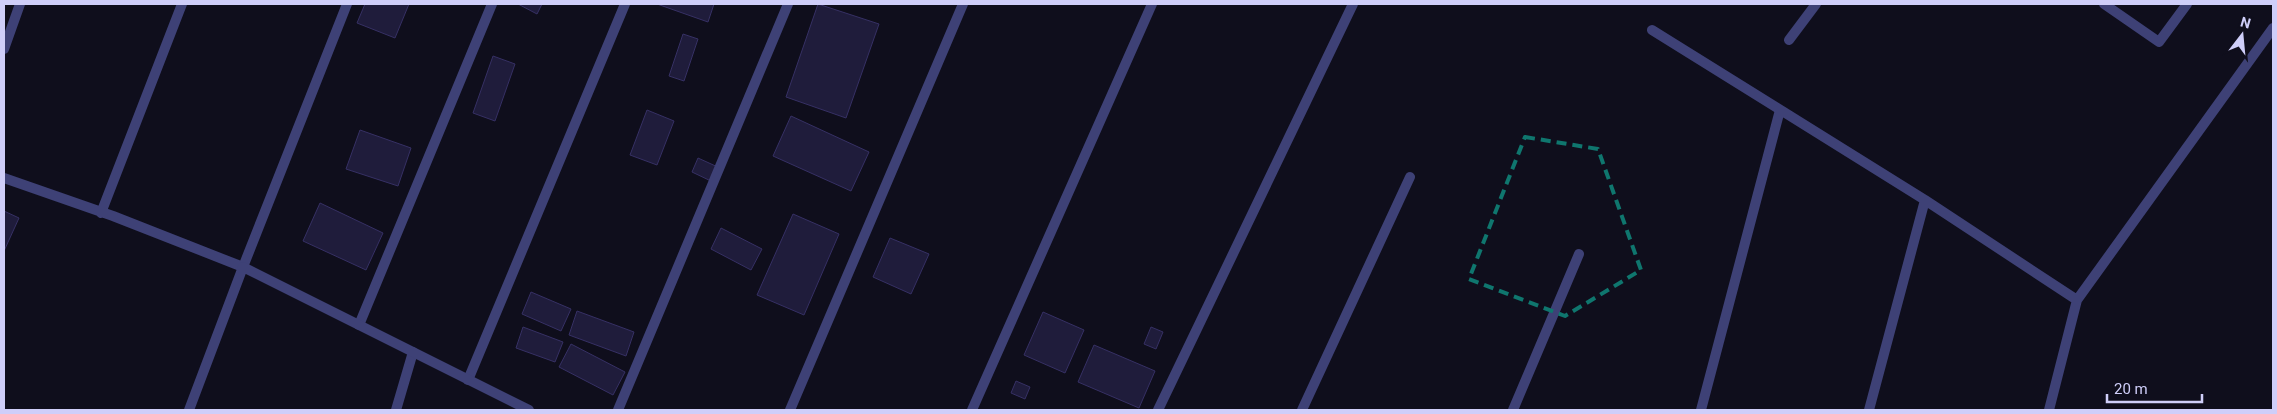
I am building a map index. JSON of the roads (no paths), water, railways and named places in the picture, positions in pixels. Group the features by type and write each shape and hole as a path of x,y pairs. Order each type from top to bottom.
{"street":[{"path":"4,48 20,4"},
{"path":"101,212 182,4"},
{"path":"190,410 243,267 347,4"},
{"path":"359,325 492,4"},
{"path":"468,380 625,4"},
{"path":"618,410 788,4"},
{"path":"790,410 963,4"},
{"path":"972,410 1152,4"},
{"path":"1158,410 1353,4"},
{"path":"1789,40 1816,4"},
{"path":"2104,4 2159,42 2187,4"},
{"path":"2049,410 2077,300 2273,28"},
{"path":"1652,30 1925,200 2077,300"},
{"path":"1701,410 1780,110"},
{"path":"1302,410 1410,177"},
{"path":"4,178 101,212 243,267 529,410"},
{"path":"1869,410 1925,200"},
{"path":"1513,410 1579,254"},
{"path":"396,410 413,352"}]}
